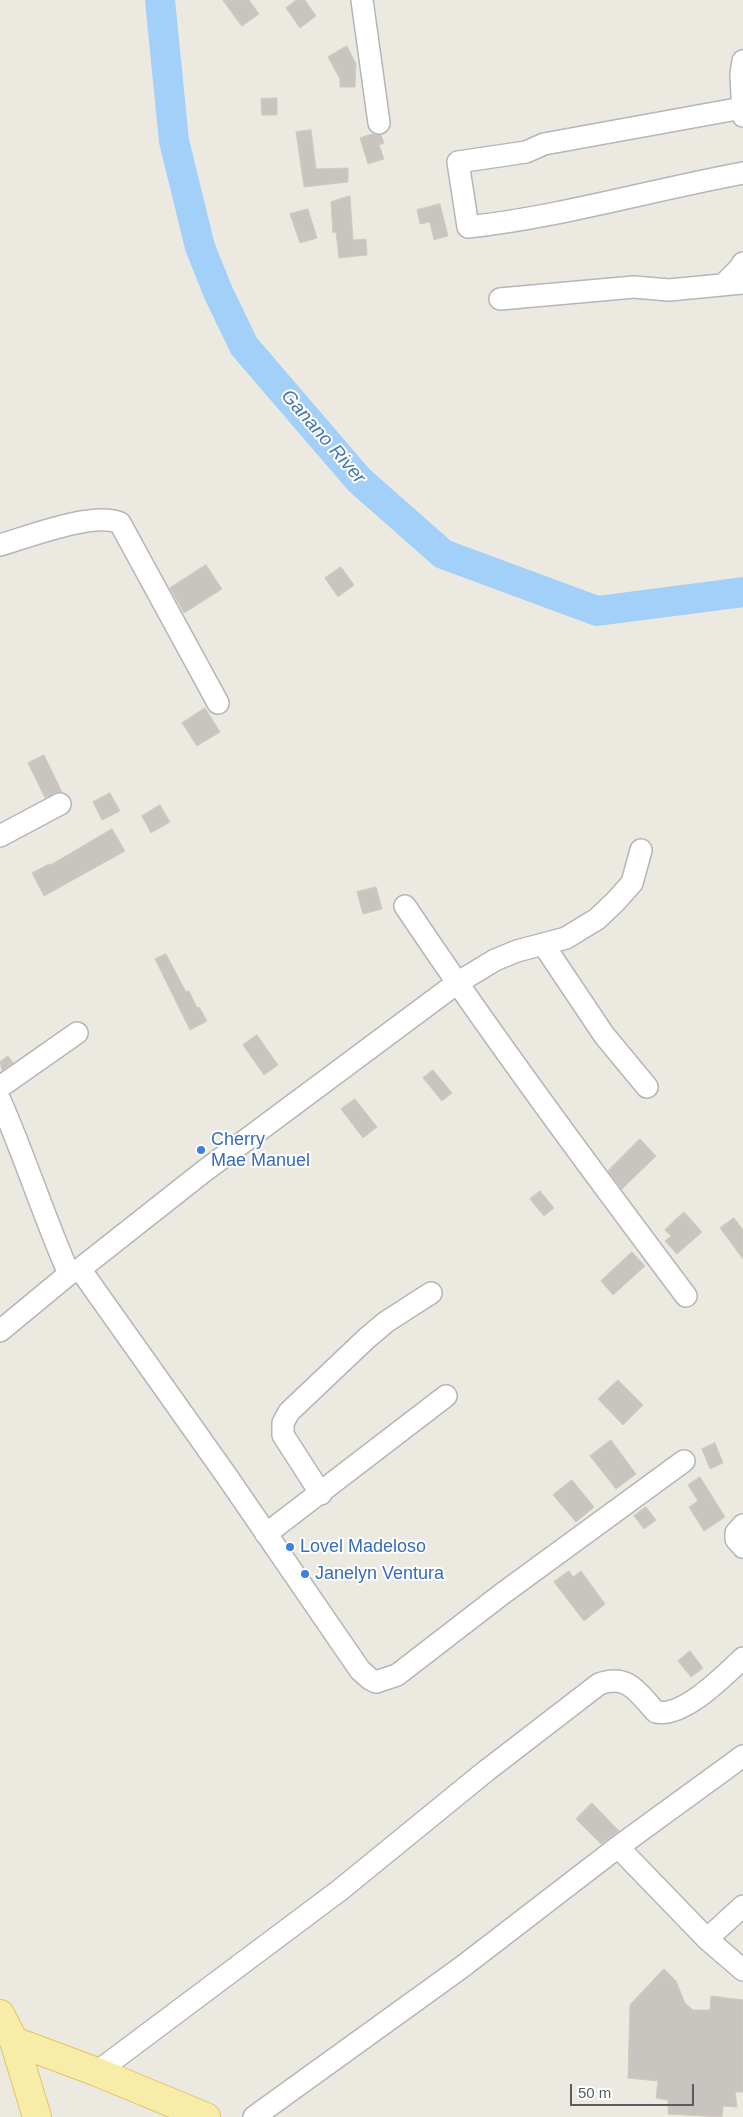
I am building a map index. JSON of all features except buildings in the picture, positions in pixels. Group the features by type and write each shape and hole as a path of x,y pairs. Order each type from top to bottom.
{"main road":[{"path":"0,2014 14,2042 37,2117"},
{"path":"14,2042 97,2072 206,2117"}],"street":[{"path":"362,0 379,123"},
{"path":"743,61 741,74 743,112 544,144 526,152 458,162 468,227 510,222 677,185 743,173"},
{"path":"500,299 634,287 669,290 733,284 743,262"},
{"path":"0,545 84,521 111,519 120,524 218,703"},
{"path":"0,836 60,804"},
{"path":"0,1331 203,1172 456,982 495,960 517,951 566,938 597,919 632,883 641,850"},
{"path":"405,906 456,982 533,1090 686,1296"},
{"path":"543,944 604,1035 647,1086"},
{"path":"0,1087 76,1033"},
{"path":"0,1100 42,1211 74,1272 266,1534 360,1670 370,1679 376,1682 383,1681 397,1675 502,1594 684,1461"},
{"path":"321,1494 283,1435 282,1423 289,1412 367,1338 386,1322 431,1293"},
{"path":"266,1534 321,1494 446,1396"},
{"path":"743,1526 736,1532 736,1538 743,1547"},
{"path":"97,2072 340,1890 486,1771 599,1684 620,1680 628,1684 656,1712 670,1713 717,1683 743,1658"},
{"path":"254,2117 462,1967 618,1846 743,1756"},
{"path":"618,1846 707,1939 743,1970"},
{"path":"707,1939 743,1906"}],"waterway":[{"name":"Ganano River","path":"160,0 174,141 200,247 218,292 244,346 359,480 443,554 597,611 743,592"}],"place":[{"name":"Cherry Mae Manuel","path":"201,1150"},
{"name":"Lovel Madeloso","path":"290,1547"},
{"name":"Janelyn Ventura","path":"305,1574"}]}
